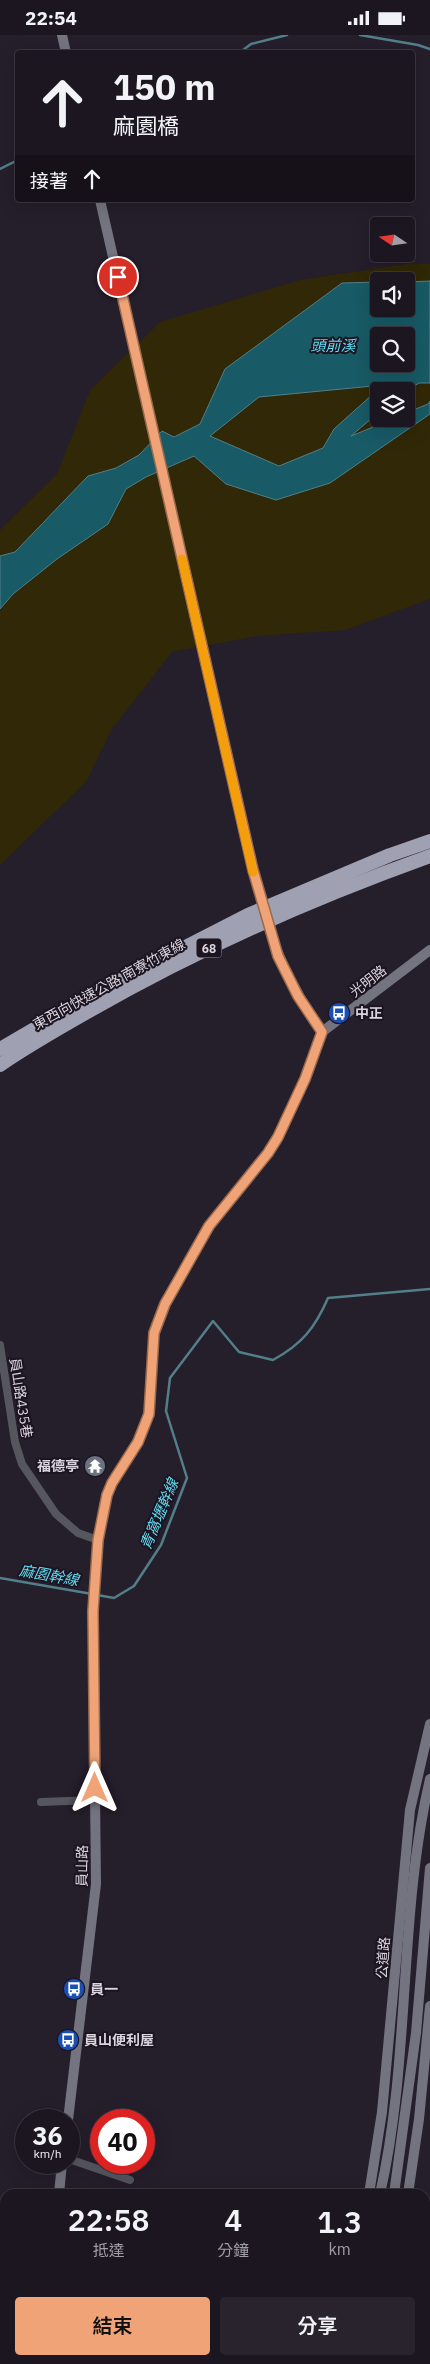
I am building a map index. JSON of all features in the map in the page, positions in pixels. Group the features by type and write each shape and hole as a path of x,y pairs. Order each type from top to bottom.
{"highway":[{"name":"東西向快速公路 南寮竹東線","path":"0,1049 96,993 248,915 373,862 430,841"},
{"name":"東西向快速公路 南寮竹東線","path":"0,1065 124,991 200,952 287,912 430,856"}],"street":[{"path":"62,35 65,50"},
{"path":"98,1540 109,1489 138,1442 149,1414 154,1333 165,1304 209,1226 268,1153 278,1137 305,1079 322,1032 298,996 278,956 253,870 100,202"},
{"name":"光明路","path":"322,1032 430,950"},
{"name":"員山路435巷","path":"0,1345 15,1442 22,1464 56,1514 78,1533 98,1540"},
{"name":"員山路","path":"69,2109 96,1884 93,1611 98,1540"},
{"name":"公道路","path":"370,2189 382,2112 410,1810 430,1724"},
{"name":"公道路","path":"381,2189 390,2148 401,2042 411,1904 422,1811 430,1779"},
{"path":"41,1802 95,1800"},
{"path":"395,2189 416,2033 430,1868"},
{"path":"409,2189 420,2119 430,2006"},
{"path":"80,2163 130,2180"},
{"path":"59,2189 61,2174"}],"sand":[{"path":"406,264 430,264 430,599 345,630 257,636 172,652 112,729 86,782 0,865 0,530 57,474 90,390 160,322 300,280"}],"water":[{"name":"頭前溪","path":"430,281 430,383 419,383 415,385 415,382 370,382 370,386 259,397 210,436 279,466 323,448 334,429 370,397 370,420 351,436 373,427 411,427 330,483 276,500 226,484 194,456 146,477 126,489 108,524 57,559 13,594 0,609 0,556 15,552 88,476 116,468 139,455 162,431 174,437 200,424 225,369 342,283 370,282 370,317 415,317 415,282"},
{"name":"頭前溪","path":"430,401 430,414 415,424 415,409 428,404"}],"waterway":[{"path":"243,50 251,44 287,35"},
{"path":"360,35 418,45 430,49"},
{"path":"0,169 15,162"},
{"name":"青窩壢幹線","path":"97,1595 114,1598 134,1586 161,1545 187,1478 166,1411 170,1378 213,1321 239,1352 273,1360 292,1348 313,1327 328,1298 430,1289"},
{"name":"麻園幹線","path":"0,1578 92,1594"}],"slow traffic":[{"path":"182,559 253,872"}],"place":[{"name":"中正","path":"339,1013"},
{"name":"福德亭","path":"95,1466"},
{"name":"員一","path":"74,1989"},
{"name":"員山便利屋","path":"68,2040"}],"route":[{"path":"95,1788 93,1611 98,1540 107,1495 117,1473 138,1442 149,1414 154,1333 165,1304 198,1243 221,1209 268,1153 278,1137 305,1079 322,1032 298,996 278,956 253,870 118,277"}]}
